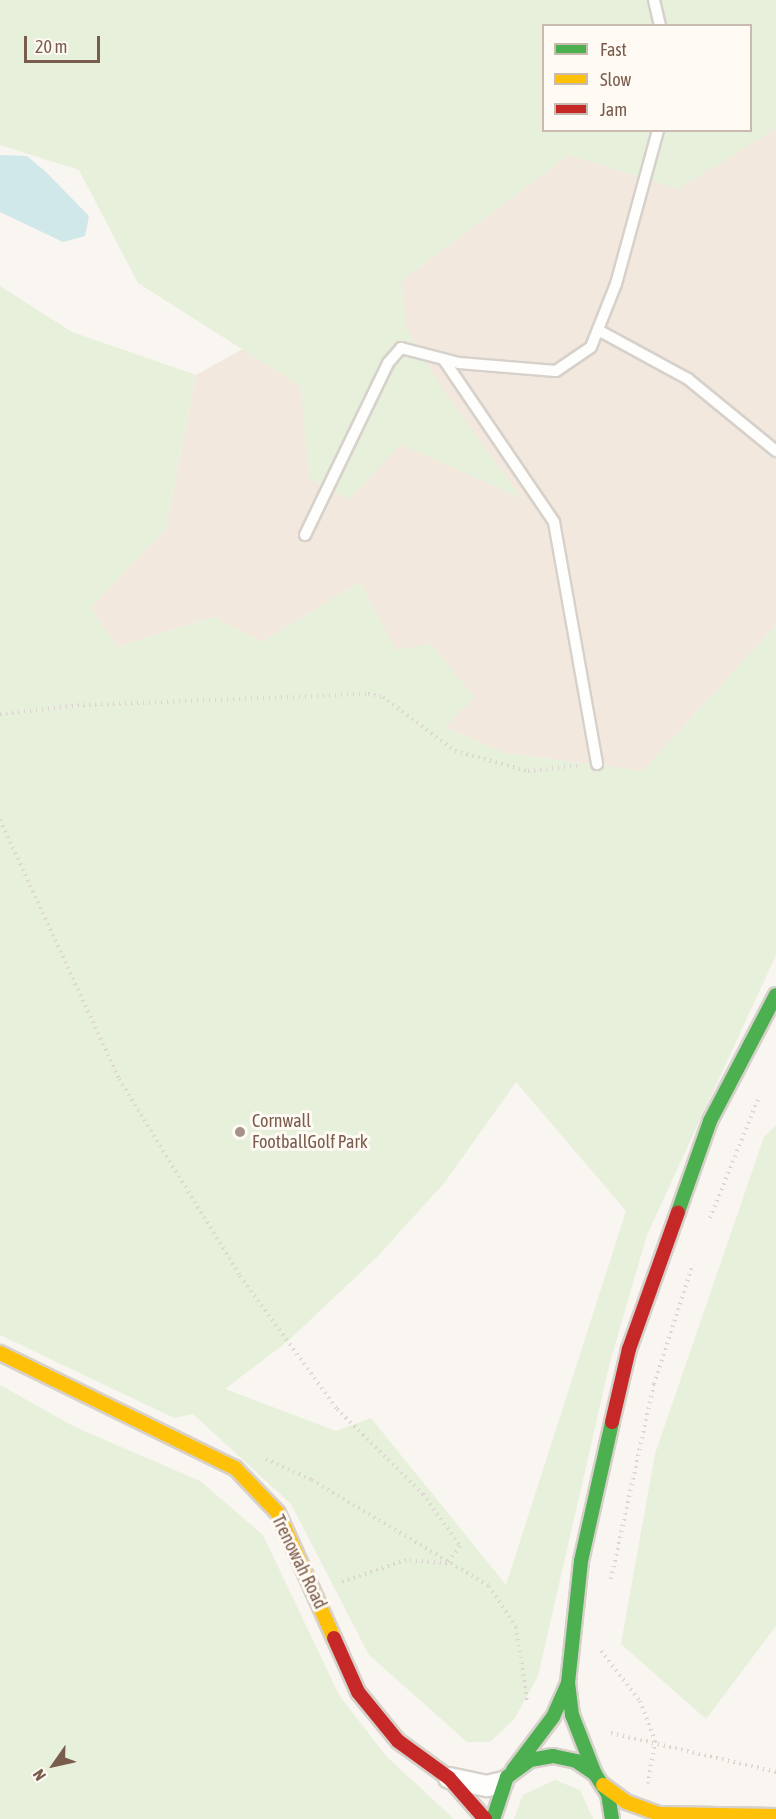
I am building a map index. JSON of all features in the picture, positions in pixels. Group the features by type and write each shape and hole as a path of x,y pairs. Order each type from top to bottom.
{"main road":[{"path":"612,1819 599,1779 577,1727 568,1683 581,1560 629,1349 711,1121 776,995"},
{"name":"Trenowah Road","path":"0,1353 235,1468 278,1514 357,1692 398,1741 449,1778 485,1819"},
{"path":"493,1819 507,1778 549,1722 568,1683"},
{"path":"507,1778 530,1760 553,1756 576,1761 644,1808 678,1818 776,1816"}],"street":[{"name":"Trenowah Road","path":"449,1778 487,1786 507,1778"}],"lane":[{"path":"654,0 660,24"},
{"path":"305,535 388,363 401,348 444,360 556,371 591,347 657,132"},
{"path":"598,330 688,379 776,451"},
{"path":"444,360 555,522 597,764"}],"path":[{"path":"0,714 83,705 368,694 383,697 439,742 491,763 528,771 597,764"},
{"path":"0,820 119,1079 160,1149 240,1276 337,1409 376,1442 447,1524 460,1546 447,1563"},
{"path":"708,1221 761,1092"},
{"path":"608,1591 654,1384 696,1254"},
{"path":"253,1458 312,1480 447,1563 489,1586 510,1619 531,1719 549,1722"},
{"path":"314,1591 406,1560 447,1563"},
{"path":"601,1637 599,1648 640,1701 655,1742 644,1808"},
{"path":"577,1727 655,1742 776,1773"}],"shaded area":[{"path":"776,87 776,625 643,771 504,753 445,727 474,697 396,651 360,582 262,642 214,617 117,647 90,607 166,529 196,375 243,349 300,385 402,280 569,155 736,132 752,132 752,127"}],"green space":[{"path":"0,0 776,0 776,129 678,189 569,155 402,280 406,327 440,386 522,499 401,444 349,500 310,480 300,386 138,283 79,170 0,145"},
{"path":"0,286 72,332 196,375 166,529 91,607 117,647 214,617 262,642 360,582 396,650 431,644 474,697 445,727 504,753 643,771 776,625 776,955 647,1235 610,1362 538,1676 515,1718 490,1742 467,1742 369,1655 291,1504 193,1414 174,1418 0,1335","holes":["516,1082 626,1211 506,1585 371,1418 336,1431 225,1389 288,1341 377,1257 445,1182"]},
{"path":"776,1125 776,1626 706,1719 621,1644 655,1454 764,1137"},
{"path":"0,1385 75,1427 200,1481 263,1535 339,1695 386,1756 454,1819 0,1819"},
{"path":"555,1780 580,1790 593,1819 514,1819 523,1795"}],"water":[{"path":"0,155 27,156 46,172 89,216 85,236 63,242 0,212"}],"traffic: fast":[{"path":"678,1212 710,1121 776,995"},
{"path":"595,1774 572,1715 568,1683 581,1561 612,1422"},
{"path":"513,1770 553,1717 568,1683"},
{"path":"493,1819 507,1777 530,1760 553,1756 576,1761 595,1774 608,1794 612,1819"}],"traffic: slow":[{"path":"0,1353 235,1468 278,1513 334,1638"},
{"path":"603,1785 626,1802 659,1814 776,1816"}],"traffic: jam":[{"path":"612,1422 629,1349 678,1212"},
{"path":"334,1638 358,1692 398,1741 449,1778 485,1819"}],"place":[{"name":"Cornwall FootballGolf Park","path":"240,1132"}]}
